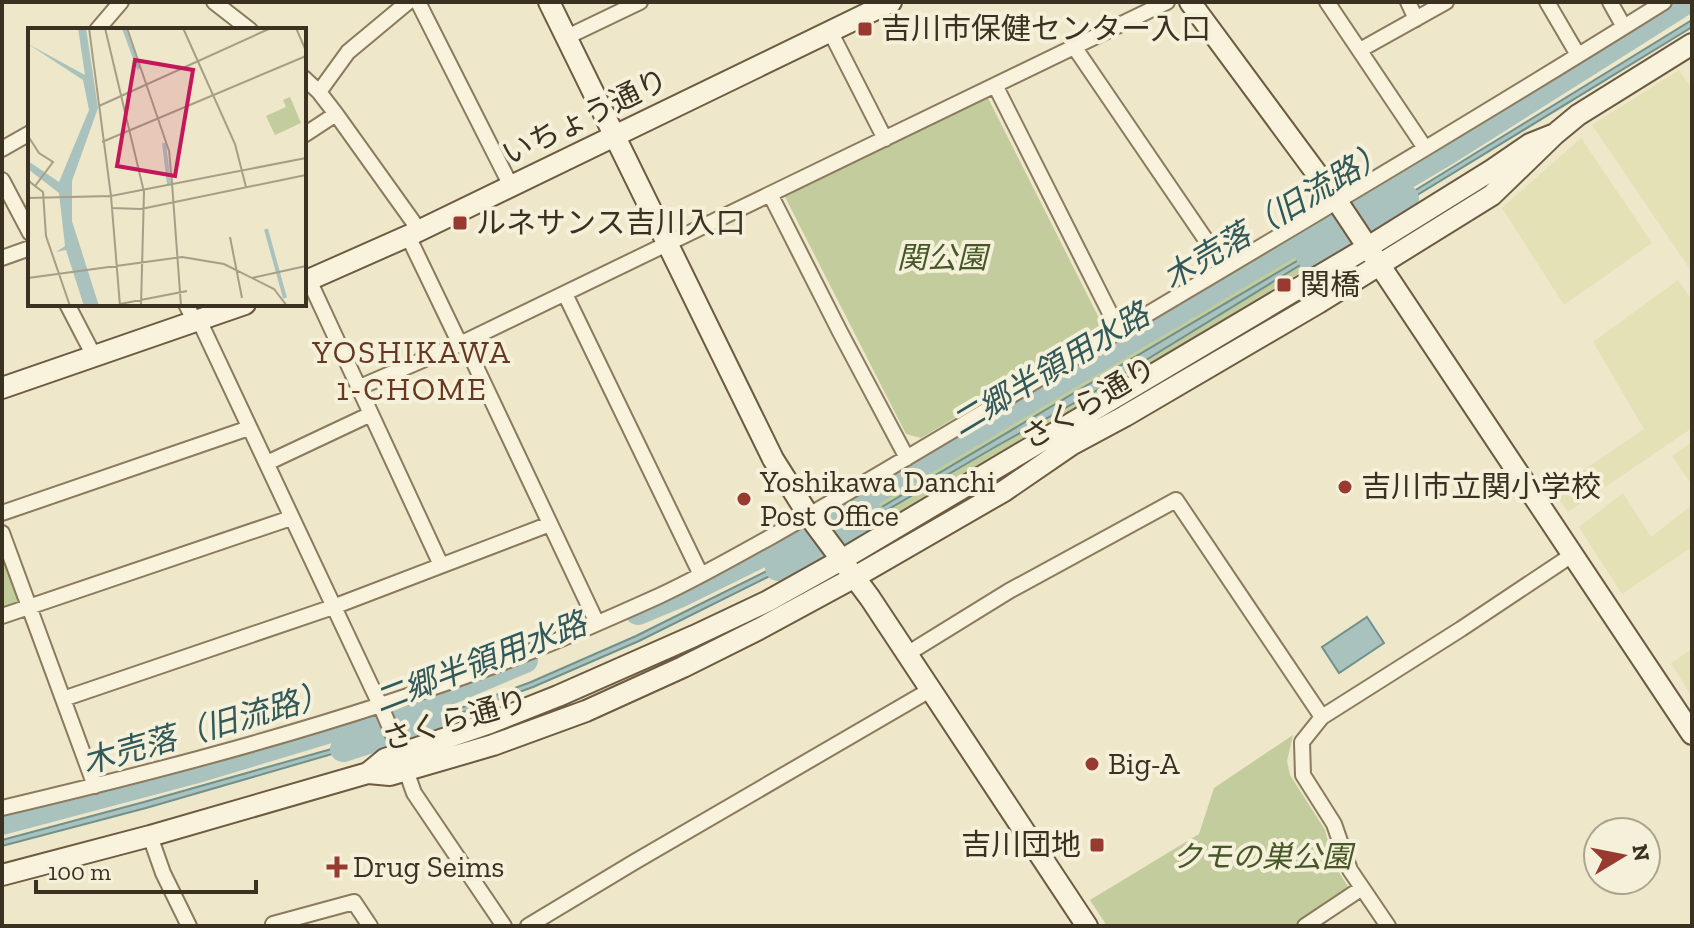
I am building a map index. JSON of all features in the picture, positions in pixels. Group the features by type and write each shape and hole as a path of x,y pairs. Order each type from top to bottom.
{"street":[{"path":"99,28 121,2"},
{"path":"214,2 247,28"},
{"path":"319,92 348,52 408,2"},
{"path":"418,2 511,186"},
{"path":"549,2 763,441 811,518 855,577 1087,926"},
{"path":"567,37 640,2"},
{"name":"いちょう通り","path":"307,281 413,233 830,31 866,7 891,2"},
{"path":"360,387 565,294 1167,2"},
{"path":"1190,2 1340,204 1692,734"},
{"path":"1327,2 1425,148"},
{"path":"1408,2 1416,19"},
{"path":"1360,50 1446,2"},
{"path":"1547,2 1578,55"},
{"path":"1610,2 1624,27"},
{"path":"2,808 95,786 381,707 508,661 662,595 811,518 1225,268 1340,204 1425,148 1664,2"},
{"path":"830,31 885,139"},
{"name":"さくら通り","path":"401,756 493,745 586,711 683,667 855,577 1004,491 1071,445 1318,303 1492,195 1578,115 1692,44"},
{"path":"1075,48 1225,268"},
{"path":"306,80 336,114 413,233 457,338 468,350 597,623"},
{"path":"995,85 1119,331"},
{"path":"306,134 336,114"},
{"path":"2,149 28,134"},
{"name":"さくら通り","path":"2,875 368,773 390,775 401,756 545,702 768,601 839,554 1492,170 1530,144 1555,134"},
{"path":"2,180 28,229"},
{"path":"770,194 907,458"},
{"path":"2,258 28,249"},
{"path":"307,281 360,387 441,565"},
{"path":"565,294 701,575"},
{"path":"68,306 94,356"},
{"path":"2,388 94,356 193,315 236,306"},
{"path":"193,315 267,463 381,707 417,799 504,926"},
{"path":"267,463 371,414"},
{"path":"2,513 249,428"},
{"path":"907,654 1009,591 1176,500 1322,717"},
{"path":"2,616 291,518"},
{"path":"63,699 333,607 550,524"},
{"path":"2,533 95,786"},
{"path":"1388,926 1350,870 1334,824 1303,775 1302,742 1322,717 1572,555"},
{"path":"528,926 930,690"},
{"path":"150,836 163,873 189,926"},
{"path":"1305,926 1362,888"},
{"path":"271,925 354,902 370,926"}],"shaded area":[{"path":"1679,70 1692,89 1692,272 1592,125"},
{"path":"1581,138 1652,243 1564,305 1502,208"},
{"path":"1678,280 1692,300 1692,428 1568,512 1553,491 1644,429 1593,342"},
{"path":"1692,442 1692,485 1672,456"},
{"path":"1623,493 1651,537 1692,505 1692,547 1622,594 1579,527"},
{"path":"1692,649 1692,697 1671,663"}],"green space":[{"name":"関公園","path":"988,98 1100,320 1098,332 921,438 906,434 784,195"},
{"path":"1325,216 1344,246 1018,443 847,543 823,513"},
{"path":"2,556 19,599 15,605 2,610"},
{"name":"クモの巣公園","path":"1293,735 1287,761 1290,775 1325,830 1334,864 1350,890 1296,926 1107,926 1090,900 1199,834 1214,788"}],"water":[{"path":"1692,20 1692,27 1378,219 1375,215"},
{"path":"1339,236 1341,240 1094,392 846,534 843,530"},
{"path":"807,551 810,556 639,641 533,687 411,731 409,727 531,682 636,636"},
{"path":"1367,617 1384,643 1339,673 1322,647"},
{"path":"374,737 377,741 2,846 2,840"}],"waterway":[{"name":"木売落（旧流路）","path":"638,612 801,535 1449,151 1685,2"},
{"name":"二郷半領用水路","path":"1309,256 1406,198"},
{"name":"二郷半領用水路","path":"778,568 873,516"},
{"name":"木売落（旧流路）","path":"2,822 194,771 433,699 525,660"},
{"name":"二郷半領用水路","path":"343,749 443,717"}],"place":[{"name":"吉川市保健センター入口","path":"865,29"},
{"name":"ルネサンス吉川入口","path":"460,223"},
{"name":"関橋","path":"1284,285"},
{"name":"吉川市立関小学校","path":"1345,487"},
{"name":"Yoshikawa Danchi Post Office","path":"744,499"},
{"name":"Big-A","path":"1092,764"},
{"name":"吉川団地","path":"1097,845"},
{"name":"Drug Seims","path":"337,867"}],"district":[{"name":"YOSHIKAWA 1-CHOME","path":"412,370"}]}
